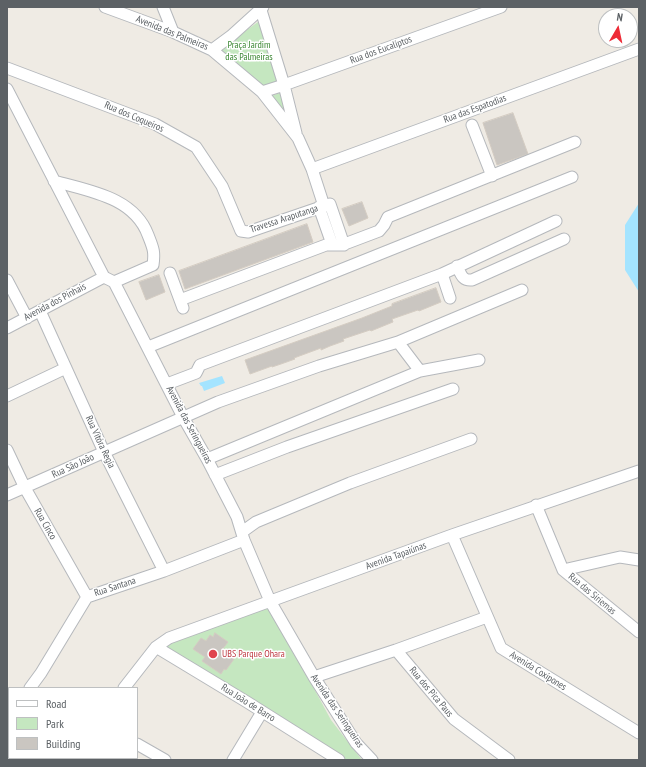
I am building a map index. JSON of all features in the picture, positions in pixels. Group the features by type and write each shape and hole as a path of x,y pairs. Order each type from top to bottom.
{"street":[{"name":"Avenida das Palmeiras","path":"105,7 173,32 212,50 262,92 298,138 312,169 324,206"},
{"path":"163,7 173,32"},
{"path":"212,50 231,36 261,7 298,138"},
{"name":"Rua dos Eucaliptos","path":"262,92 284,85 476,11 501,7"},
{"name":"Rua das Espatodias","path":"312,169 639,49"},
{"name":"Rua dos Coqueiros","path":"7,68 155,124 196,147 222,186 238,228"},
{"path":"7,89 54,181 104,276 114,282 153,265 155,254 145,228 134,212 118,201 94,192 54,181"},
{"path":"472,125 492,176"},
{"path":"170,273 182,304 326,245 332,244 339,246 379,231 388,217 575,142"},
{"path":"148,347 572,176"},
{"path":"324,206 344,244"},
{"path":"324,206 332,244"},
{"name":"Travessa Araputanga","path":"238,228 244,232 248,232 324,206"},
{"path":"167,384 196,373 200,365 442,274 556,221"},
{"path":"457,266 463,278 472,280 564,239"},
{"path":"442,274 450,298"},
{"name":"Avenida dos Pinhais","path":"7,328 104,276"},
{"path":"7,280 27,318"},
{"name":"Avenida das Seringueiras","path":"114,282 183,417 237,517 243,536 270,601 314,677 356,743 372,760"},
{"name":"Rua São João","path":"7,496 218,402 319,366 398,342 522,290"},
{"name":"Rua Vitóra Regia","path":"40,311 104,452 164,571"},
{"path":"398,342 420,370"},
{"path":"207,459 420,370 478,360"},
{"path":"7,396 66,368"},
{"path":"215,475 287,447 453,389"},
{"name":"Rua Santana","path":"31,687 42,673 87,597 164,571 243,536 256,522 350,483 471,439"},
{"name":"Rua Cinco","path":"7,450 25,488 87,597"},
{"name":"Avenida Tapaiúnas","path":"156,647 169,638 270,601 536,505 639,471"},
{"name":"Rua das Siriemas","path":"536,505 563,570 639,632"},
{"name":"Avenida Coxipones","path":"452,535 501,648 639,733"},
{"path":"563,570 620,557 639,560"},
{"path":"314,677 396,650 487,617"},
{"path":"125,687 156,647"},
{"name":"Rua João de Barro","path":"156,647 339,760"},
{"name":"Rua dos Pica Paus","path":"396,650 454,719 509,760"},
{"path":"233,760 262,712"},
{"path":"138,745 165,760"}],"green space":[{"name":"Praça Jardim das Palmeiras","path":"258,22 280,84 263,89 217,51"},
{"path":"283,92 292,128 268,97"},
{"path":"269,605 331,720 362,760 342,760 168,649 165,644"}],"water":[{"path":"639,203 639,292 625,270 625,225"},
{"path":"222,376 225,383 204,391 199,383"}],"building":[{"path":"513,113 528,154 497,165 483,123"},
{"path":"362,202 368,218 349,226 342,209"},
{"path":"307,224 313,242 185,289 179,271"},
{"path":"159,275 165,292 146,300 139,282"},
{"path":"436,288 441,302 419,311 418,310 392,319 393,322 371,331 370,330 343,339 344,341 321,350 321,348 294,358 295,359 250,374 245,360 362,318 392,306 392,304"},
{"name":"UBS Parque Ohara","path":"215,633 228,642 221,651 234,659 221,674 202,661 205,657 193,649 201,638 206,641 210,635 213,637"}],"place":[{"name":"UBS Parque Ohara","path":"213,654"}]}
